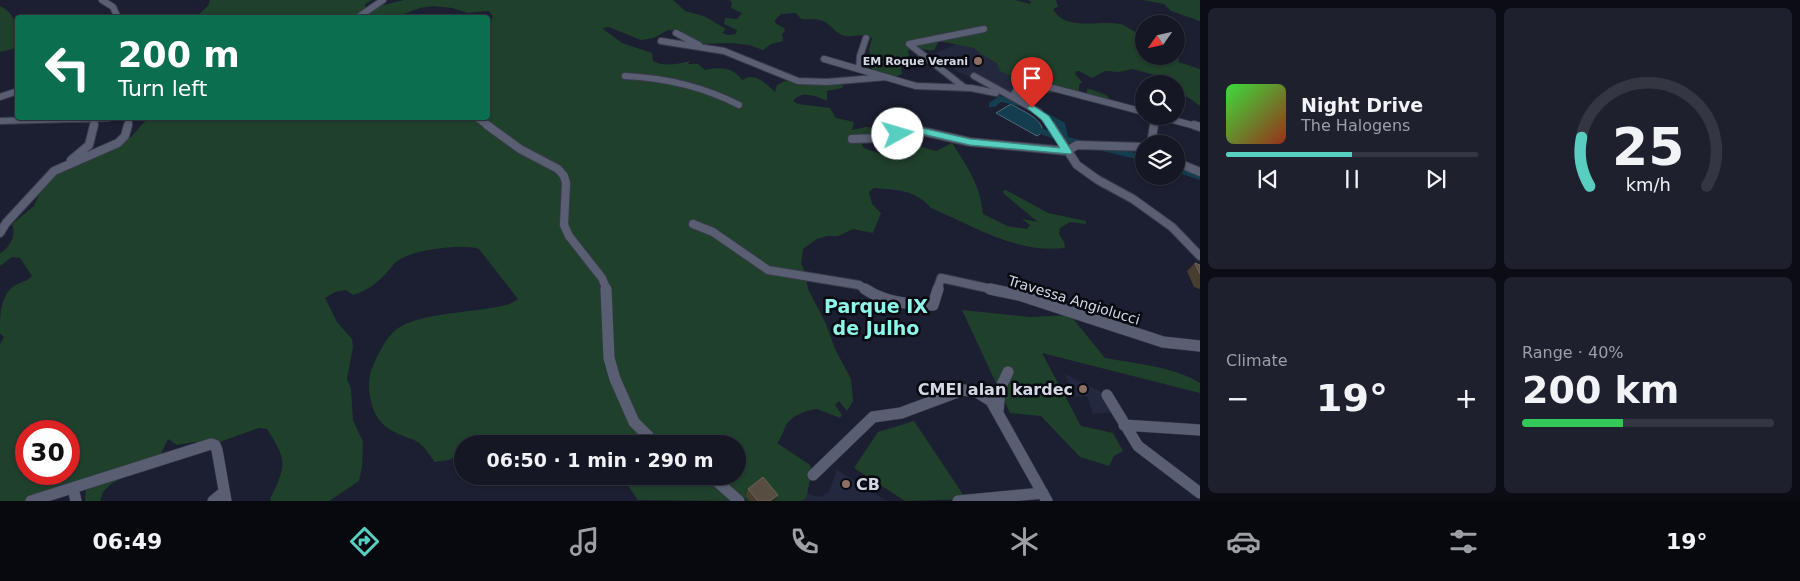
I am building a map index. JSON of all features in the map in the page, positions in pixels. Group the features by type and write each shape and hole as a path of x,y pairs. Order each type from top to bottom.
{"street":[{"path":"102,0 113,7 117,15"},
{"path":"361,15 383,0"},
{"path":"964,88 909,44 911,42 984,29"},
{"path":"676,33 701,46"},
{"path":"859,69 860,56 866,38"},
{"path":"661,41 724,51 798,81 827,82 886,77"},
{"path":"824,59 924,87 986,90 1017,101"},
{"path":"625,76 667,78 715,92 739,105"},
{"path":"974,76 1046,118 1077,165 1098,180 1133,199 1172,227 1200,256"},
{"path":"1026,106 1014,94 1022,82 1135,110"},
{"path":"0,97 15,92"},
{"path":"0,121 94,120 89,145 67,164"},
{"path":"0,233 39,185 54,171 94,154 124,138 128,131 128,120"},
{"path":"480,120 520,149 558,169 564,176 566,183 563,217 567,230 578,250 602,278 607,290 609,358 615,379 634,422 647,435"},
{"path":"1185,123 1200,127"},
{"path":"852,139 878,140 894,136 908,128 970,142 1068,152 1077,145 1135,146"},
{"path":"1185,166 1197,171 1200,178"},
{"name":"Travessa Angiolucci","path":"693,224 713,232 768,270 859,285 877,297 904,304 933,305 940,278 1018,295 1164,342 1200,346"},
{"path":"998,411 1000,388 1008,372"},
{"path":"814,475 873,417 901,413 963,390 978,392 991,401 998,411 1045,497 958,501"},
{"path":"1107,395 1138,446 1198,490"},
{"path":"1124,425 1200,430"},
{"path":"31,501 206,444 214,445 217,450 225,497 213,501"},
{"path":"722,485 739,501"},
{"path":"73,488 76,501"}],"shaded area":[{"name":"EM Roque Verani","path":"964,41 1029,69 1014,94 958,72 933,54"},
{"path":"1011,104 1035,119 1042,127 1043,132 1037,136 996,113"},
{"name":"CMEI alan kardec","path":"1065,374 1107,395 1117,412 1093,414 1087,396 1073,397"},
{"name":"CB","path":"837,470 887,501 793,501 800,488 820,497 829,492"}],"green space":[{"path":"210,0 372,0 365,4 365,7 368,9 404,0 673,0 685,11 704,16 726,29 722,33 728,35 736,34 737,30 724,24 725,18 737,19 742,13 731,8 732,2 729,0 1015,0 1030,4 1031,2 1028,0 1056,0 1058,7 1054,8 1054,11 1067,21 1076,23 1112,23 1122,25 1135,32 1135,65 1185,64 1200,69 1200,106 1185,97 1185,75 1155,75 1133,69 1119,72 1105,71 1092,78 1076,71 1075,74 1082,82 1079,85 1079,91 1087,93 1087,89 1090,89 1106,95 1113,102 1112,106 1099,104 1070,91 1063,90 1047,93 1041,91 1027,75 1012,76 1000,71 997,63 974,48 939,41 934,50 910,48 908,51 909,57 900,62 902,74 892,78 872,69 869,49 872,38 845,36 825,22 801,19 796,13 781,14 775,20 775,23 784,28 785,31 782,34 783,41 771,44 763,50 749,45 732,43 700,44 675,31 668,30 654,38 641,40 609,27 602,28 622,43 652,53 653,61 657,63 671,64 690,61 688,64 698,64 705,70 715,68 730,70 742,80 749,77 757,78 775,92 777,85 785,81 806,84 819,82 843,85 842,88 827,91 827,101 805,95 793,101 798,104 830,108 836,118 854,122 852,130 866,127 875,128 877,133 862,141 862,146 897,159 906,154 914,157 903,147 907,143 936,151 952,143 976,185 983,214 1007,226 1027,229 1030,225 1022,219 1038,222 1004,194 1003,191 1006,190 1048,213 1086,221 1086,224 1070,222 1060,228 1059,234 1065,248 1029,247 996,237 931,208 912,194 897,190 874,188 869,192 872,204 881,213 873,233 853,229 838,236 827,236 817,239 803,249 801,264 805,272 808,289 826,324 835,349 851,379 853,401 847,411 839,401 835,405 842,415 840,418 817,409 792,418 786,425 777,443 810,465 812,471 806,498 801,501 748,501 726,485 746,485 746,435 454,435 454,457 435,462 418,442 389,429 381,422 375,412 371,400 369,381 377,357 393,333 397,329 416,320 501,306 518,299 479,249 449,247 424,251 403,258 396,262 381,279 363,291 353,295 346,290 335,292 325,298 337,322 352,339 353,347 347,379 351,389 353,420 363,442 362,467 359,481 329,501 271,501 270,499 282,471 281,457 279,449 267,429 259,428 214,444 194,442 177,445 168,439 159,458 111,484 103,492 100,501 85,501 86,485 46,501 0,501 0,344 4,337 0,333 1,313 3,301 9,290 32,276 20,258 12,257 0,266 0,253 12,240 12,224 34,206 43,185 67,168 114,149 131,137 146,120 490,120 490,22 493,17 489,11 468,13 452,8 433,6 420,8 401,15 198,15 208,6"},
{"path":"1143,0 1200,0 1200,21 1171,11 1164,4"},
{"path":"0,6 6,9 13,18 15,24 15,48 0,52"},
{"path":"962,310 1030,317 1070,315 1105,358 1154,366 1189,377 1200,383 1200,393 1042,353 1081,426 1113,433 1123,451 1114,456 1109,466 1080,457 1041,416 1010,413"},
{"path":"914,421 966,499 905,501 854,468 878,432"},
{"path":"627,485 712,485 731,501 638,500"}],"building":[{"path":"1195,263 1200,265 1200,274"},
{"path":"763,477 778,495 770,501 758,501 748,489"}],"waterway":[{"path":"992,105 999,99 1026,105 1062,125 1064,139 1135,156"},
{"path":"1036,129 1054,136"},
{"path":"1185,171 1200,177"}],"place":[{"name":"EM Roque Verani","path":"978,61"},
{"name":"CMEI alan kardec","path":"1083,389"},
{"name":"CB","path":"846,484"}],"district":[{"name":"Parque IX de Julho","path":"876,317"}],"route":[{"path":"898,134 908,128 970,142 1068,152 1046,118 1032,108"}]}
